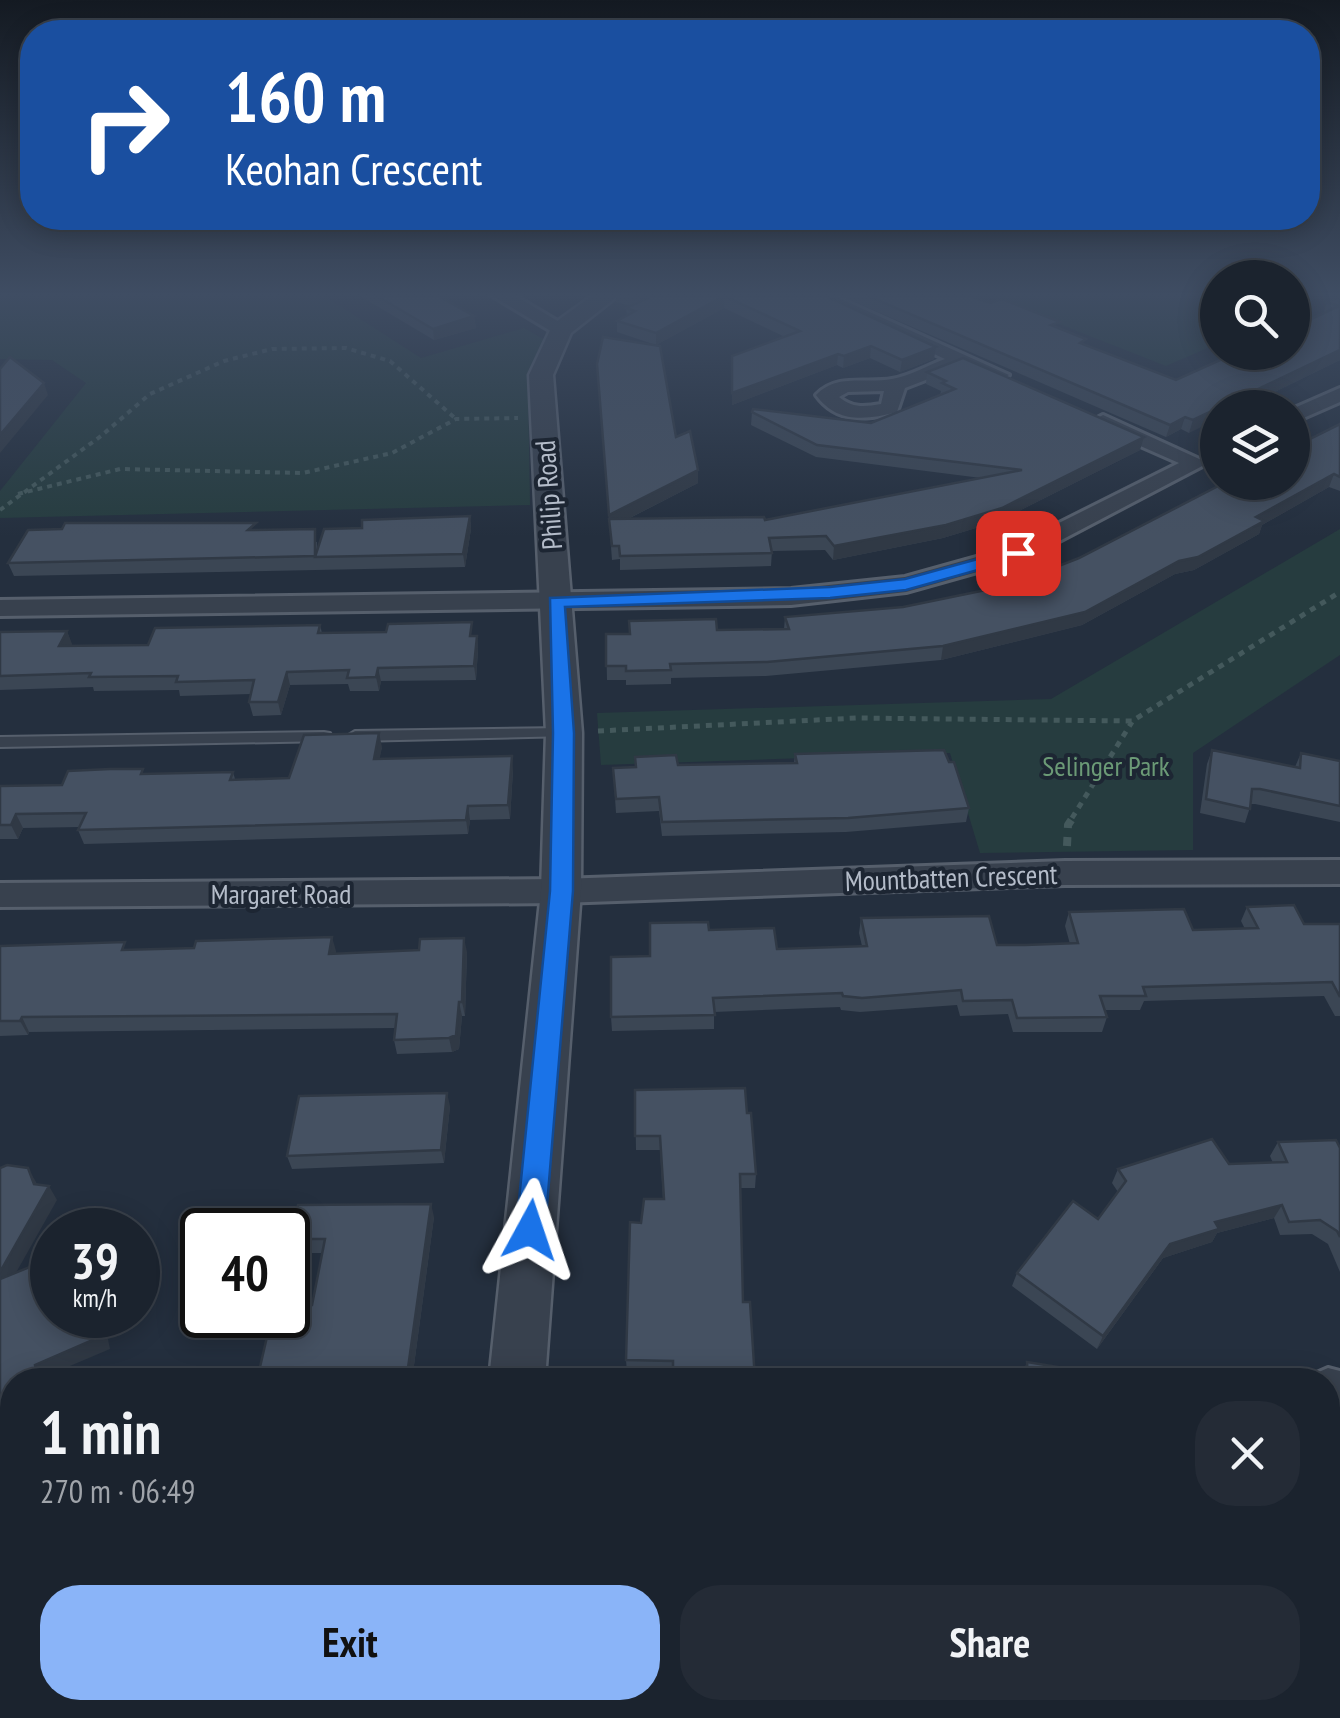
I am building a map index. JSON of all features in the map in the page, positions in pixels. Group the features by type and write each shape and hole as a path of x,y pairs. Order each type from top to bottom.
{"street":[{"name":"Philip Road","path":"518,1368 562,891 564,733 541,375"},
{"path":"896,385 921,375"},
{"path":"998,375 1016,383"},
{"path":"1310,408 1340,394"},
{"path":"1088,415 1200,455"},
{"path":"0,608 791,596 906,584 1018,553 1200,462"},
{"name":"Mountbatten Crescent","path":"562,891 1065,872 1340,872"},
{"name":"Margaret Road","path":"0,894 562,891"}],"lane":[{"path":"0,742 564,733"}],"path":[{"path":"0,510 101,436 150,394 191,375"},
{"path":"410,375 434,403 456,419"},
{"path":"18,494 120,469 270,474 328,469 392,453 456,419 544,418"},
{"path":"1065,872 1068,825 1132,721 1340,592"},
{"path":"564,733 857,718 1132,721"}],"green space":[{"path":"74,375 533,375 528,388 530,505 0,518 0,491 86,383"},
{"name":"Selinger Park","path":"1340,529 1340,655 1193,753 1193,850 980,853 950,753 601,765 597,713 1051,699"}],"building":[{"path":"0,375 34,375 44,383 0,435"},
{"path":"598,375 665,375 676,437 690,431 698,470 609,515"},
{"path":"732,375 780,375 732,393"},
{"path":"934,375 1002,375 1144,437 1002,508 946,525 834,546 826,536 769,538 772,553 620,556 619,546 612,546 609,519 765,520 1022,470 817,445 752,412 753,409 871,423 955,389 942,383 946,381"},
{"path":"1053,375 1163,375 1176,380 1187,375 1287,375 1256,390 1200,390 1200,417 1193,420 1185,417 1170,425"},
{"path":"1340,424 1340,477 1334,474 1310,487 1310,439"},
{"path":"1200,495 1200,500 1287,500 1256,517 1264,521 1085,612 943,646 767,662 670,664 671,670 626,671 626,666 606,666 606,634 630,634 629,621 716,619 717,630 789,629 785,617 903,607 1010,585 1079,558"},
{"path":"470,516 463,554 315,557 324,529 362,528 362,520"},
{"path":"65,523 256,523 248,530 315,529 315,556 8,563 28,530 62,529"},
{"path":"472,622 470,636 477,636 474,666 378,668 376,677 347,678 349,670 287,672 278,702 249,702 254,680 176,682 178,676 89,677 91,673 0,676 0,632 67,631 59,646 148,645 155,628 320,625 318,633 386,632 388,624"},
{"path":"379,733 374,759 512,756 508,805 468,806 466,820 78,830 86,813 16,814 11,825 0,825 0,786 62,785 68,771 110,769 143,769 141,774 233,772 230,780 289,778 304,735"},
{"path":"944,750 949,762 954,762 969,808 848,818 662,822 659,797 616,799 613,768 636,767 635,757 676,755 678,765 797,763 795,754"},
{"path":"1212,750 1300,768 1301,753 1340,761 1340,806 1260,789 1252,789 1250,809 1206,799"},
{"path":"1294,905 1304,924 1340,924 1340,997 1332,982 1143,987 1146,996 1100,996 1107,1017 1017,1018 1012,1000 963,1001 961,990 862,998 842,993 713,998 715,1015 611,1017 611,957 650,956 650,923 708,922 709,930 774,928 777,949 867,946 861,918 989,916 997,945 1025,945 1078,943 1069,912 1184,909 1193,930 1258,928 1247,907"},
{"path":"332,937 329,954 419,950 420,939 464,938 462,1002 456,1035 394,1040 397,1014 22,1017 20,1021 0,1021 0,946 125,942 122,950 194,948 196,941"},
{"path":"745,1088 756,1174 740,1174 743,1302 750,1302 754,1368 673,1368 673,1361 626,1360 630,1222 641,1223 644,1199 664,1199 660,1136 635,1136 635,1090"},
{"path":"447,1093 441,1150 287,1156 299,1096"},
{"path":"1212,1139 1229,1164 1287,1162 1278,1142 1336,1140 1340,1148 1340,1237 1320,1220 1289,1222 1282,1205 1215,1222 1219,1229 1170,1244 1103,1336 1017,1273 1073,1201 1098,1219 1126,1181 1118,1169"},
{"path":"0,1168 28,1168 34,1184 49,1186 36,1208 30,1208 30,1219 0,1272"},
{"path":"431,1204 408,1368 260,1368 267,1338 310,1338 310,1305 325,1239 310,1239 310,1208 297,1208"},
{"path":"30,1267 30,1338 97,1338 35,1368 0,1368 0,1279"},
{"path":"1027,1362 1064,1368 1027,1368"}],"route":[{"path":"530,1230 562,891 564,733 556,602 791,596 906,584 1018,553"}]}
